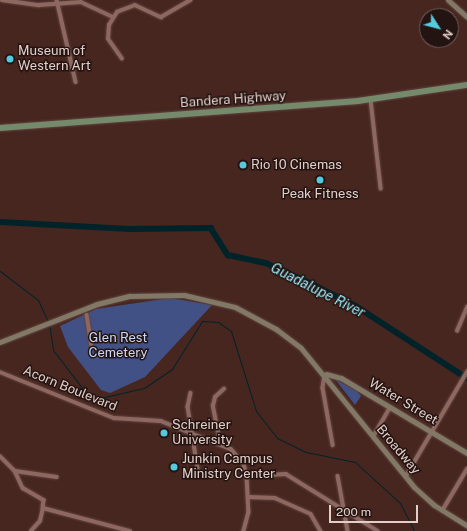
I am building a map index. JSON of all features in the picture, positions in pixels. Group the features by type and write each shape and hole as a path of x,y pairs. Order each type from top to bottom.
{"main road":[{"path":"448,0 467,17"},
{"name":"Bandera Highway","path":"0,128 371,100 467,85"},
{"path":"0,342 108,300 139,295 207,298 246,312 276,329 326,374"},
{"name":"Water Street","path":"326,374 341,378 467,453"},
{"name":"Broadway","path":"326,374 373,437 406,476 442,511 467,526"}],"street":[{"path":"2,0 39,5 57,2 88,4 113,17"},
{"path":"122,59 116,54 108,39 113,17 122,8 135,5 161,17 190,0"},
{"path":"57,2 76,82"},
{"path":"371,100 381,188"},
{"path":"456,331 467,307"},
{"path":"87,315 92,345"},
{"name":"Acorn Boulevard","path":"0,372 114,418 161,421 220,444 239,456 247,476 248,497 244,531"},
{"path":"406,476 467,372"},
{"path":"326,374 323,388 333,445"},
{"path":"220,444 213,406 215,397 224,389"},
{"path":"191,394 188,407 198,469"},
{"path":"373,437 390,407"},
{"path":"0,456 15,471 23,488 44,500 40,520 31,531"},
{"path":"442,511 467,469"},
{"path":"15,471 57,477"},
{"path":"247,476 284,473 375,530"},
{"path":"338,476 348,531"},
{"path":"248,497 275,498 311,514 321,531"},
{"path":"43,508 130,531"}],"green space":[{"name":"Glen Rest Cemetery","path":"170,298 212,305 145,377 110,393 101,390 68,347 60,326 96,309"},
{"path":"335,379 357,391 361,396 355,405"}],"waterway":[{"name":"Guadalupe River","path":"0,222 129,229 211,228 228,255 266,263 356,306 467,378"},
{"path":"0,271 38,300 48,321"},
{"path":"49,324 53,350 83,389 96,399 144,388 172,369 202,321 218,322 231,331 256,411 277,438 306,452 355,462 400,503 414,531"}],"place":[{"name":"Museum of Western Art","path":"10,59"},
{"name":"Rio 10 Cinemas","path":"243,165"},
{"name":"Peak Fitness","path":"320,180"},
{"name":"Schreiner University","path":"164,433"},
{"name":"Junkin Campus Ministry Center","path":"174,467"}]}
